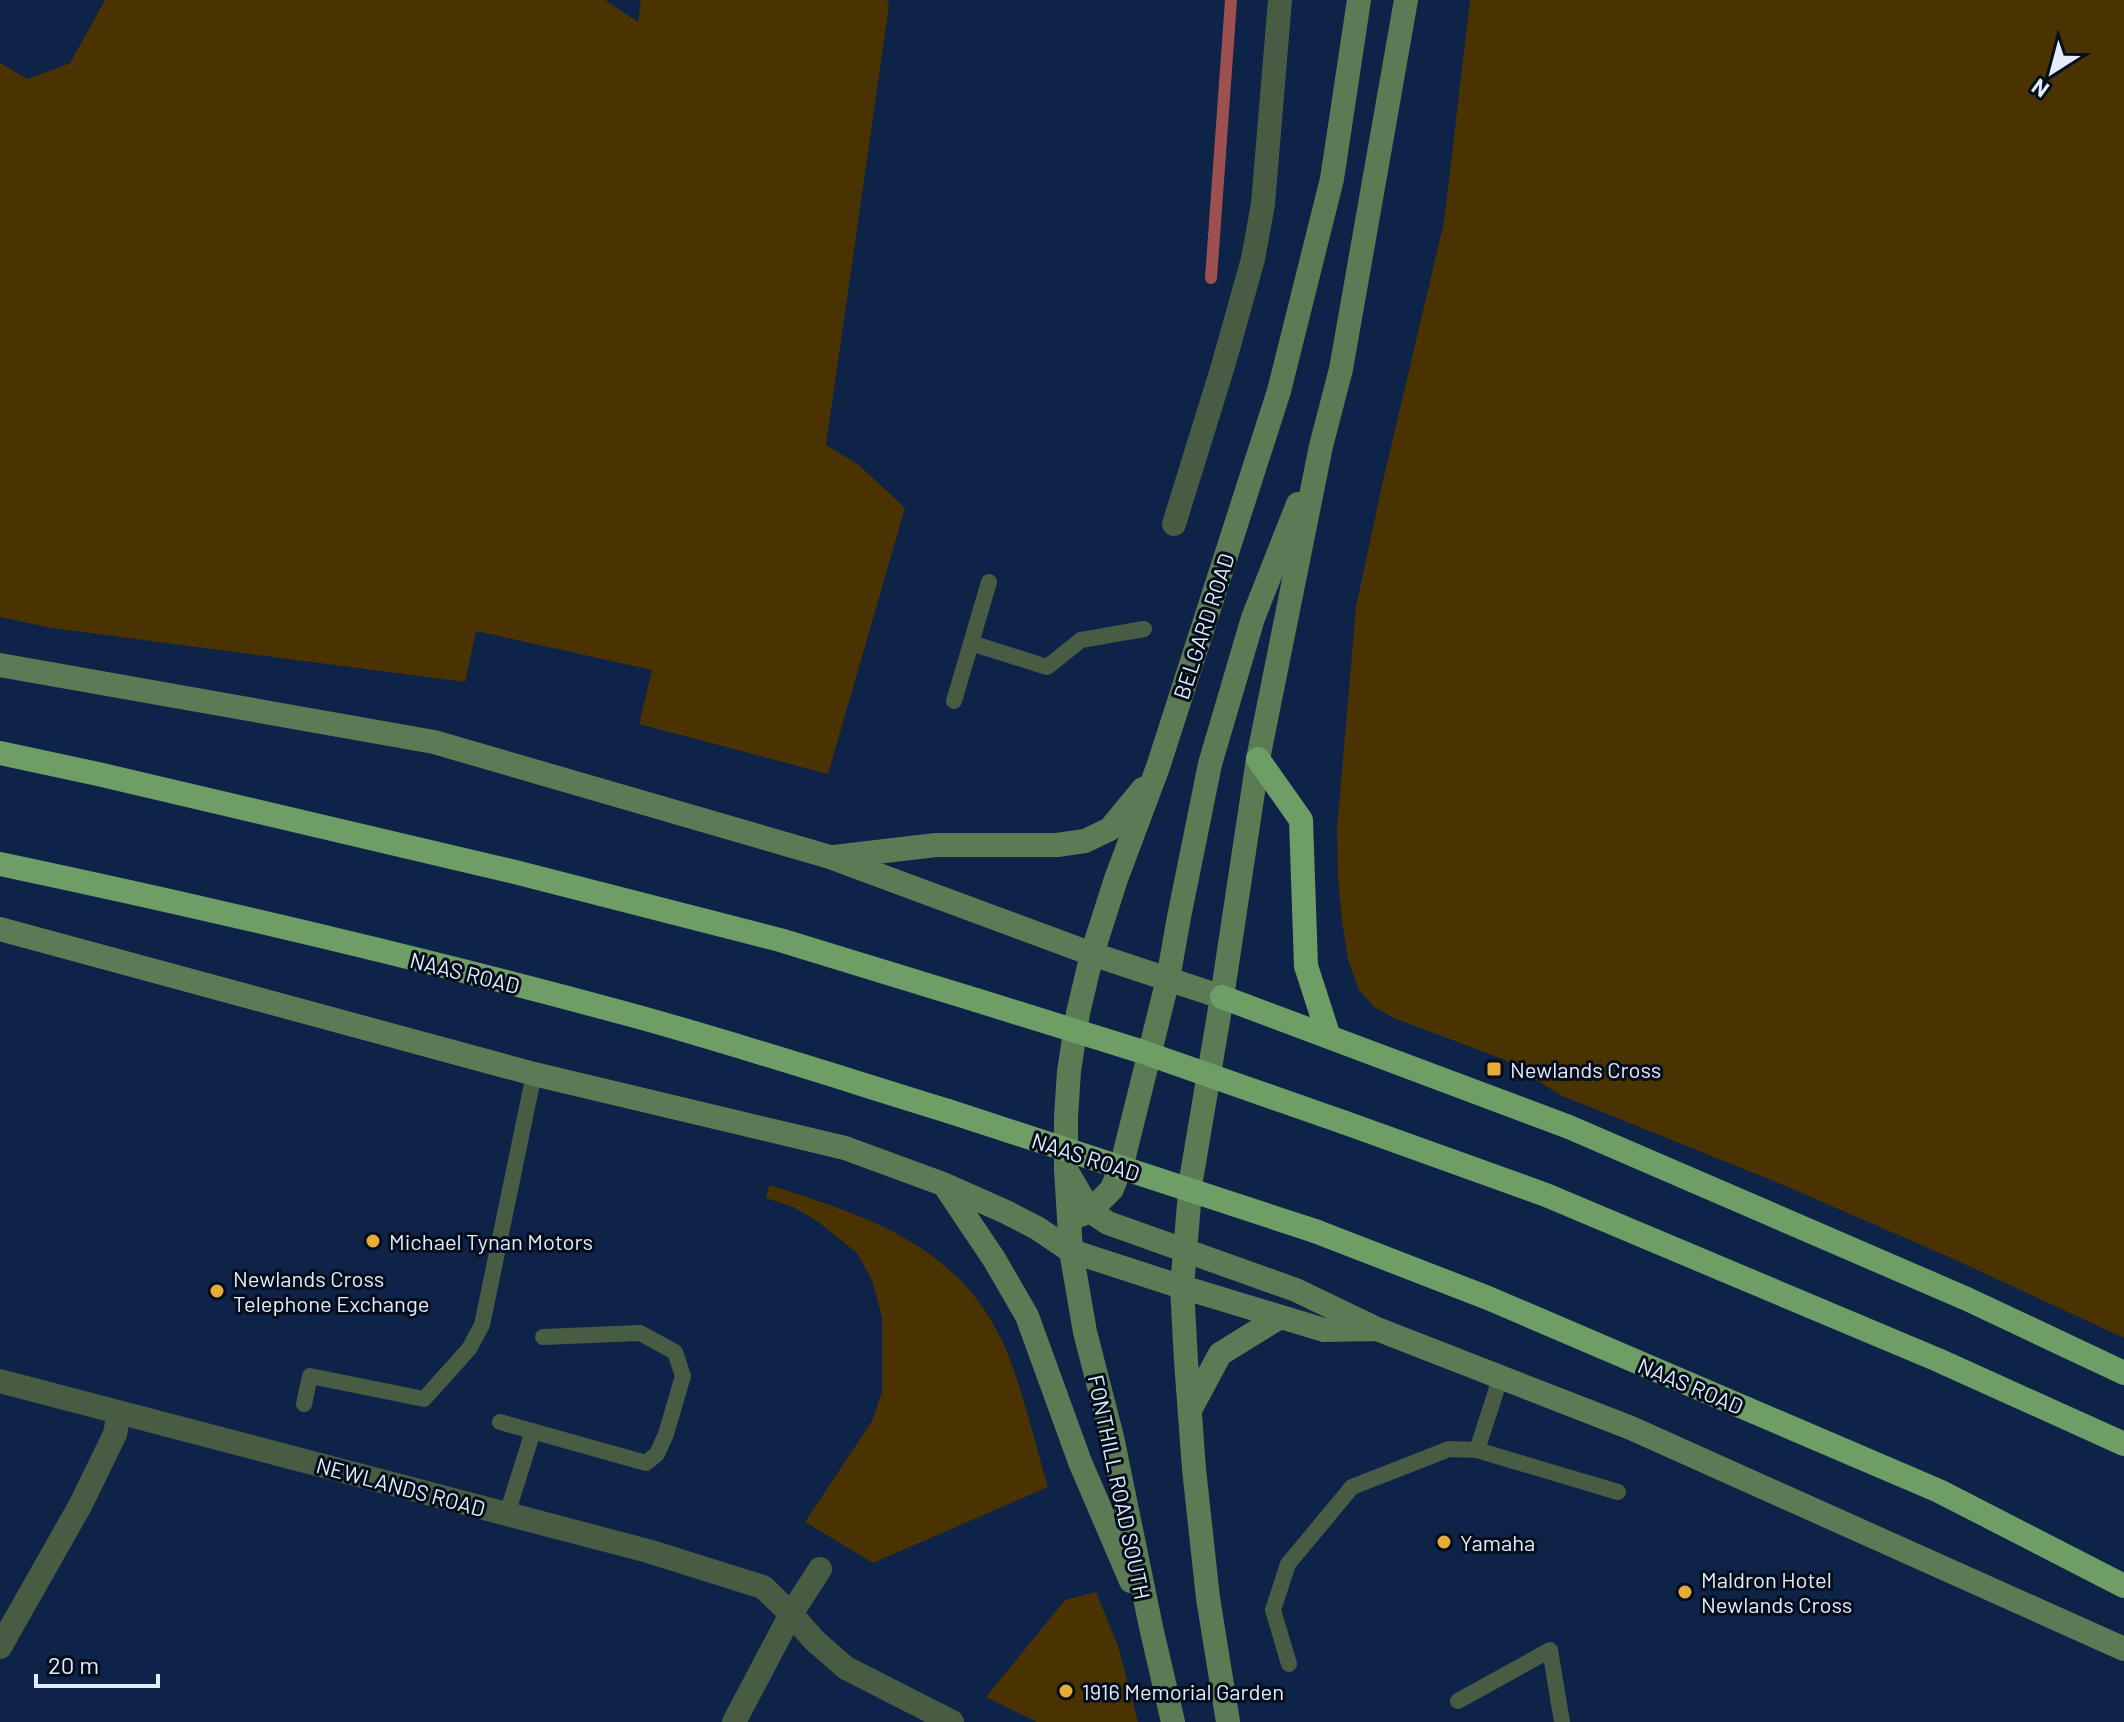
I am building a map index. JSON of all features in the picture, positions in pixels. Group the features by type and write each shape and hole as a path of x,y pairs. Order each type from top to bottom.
{"highway":[{"path":"0,753 515,872 780,940 1140,1051 1546,1195 1938,1360 2124,1444"},
{"path":"1258,759 1301,820 1306,966 1329,1037"},
{"name":"NAAS ROAD","path":"0,864 443,966 638,1017 948,1111 1315,1231 1488,1298 1939,1491 2124,1586"},
{"path":"1222,997 1569,1127 1967,1299 2124,1373"}],"main road":[{"name":"BELGARD ROAD","path":"1080,1216 1066,1170 1069,1071 1078,1013 1092,954 1116,879 1158,767 1279,391 1332,179 1359,0"},
{"path":"1228,1722 1208,1598 1190,1412 1182,1287 1191,1180 1258,759 1321,446 1341,369 1406,0"},
{"path":"1071,1251 1080,1216 1112,1189 1123,1160 1168,979 1210,764 1253,618 1321,446"},
{"path":"0,665 434,742 830,857 1092,954 1222,997"},
{"path":"830,857 936,845 1057,845 1085,841 1110,829 1138,798 1158,767"},
{"path":"0,929 534,1074 845,1148 943,1184 1006,1212 1071,1251 1324,1330 1377,1329"},
{"path":"943,1184 994,1259 1027,1316 1080,1462 1151,1627"},
{"path":"1006,1212 1043,1220 1080,1216 1108,1223 1296,1290 1377,1329 1631,1428 2124,1649"},
{"name":"FONTHILL ROAD SOUTH","path":"1071,1251 1085,1332 1112,1437 1173,1722"},
{"path":"1190,1412 1220,1354 1280,1317"}],"street":[{"path":"1174,524 1253,259 1263,204 1280,0"},
{"name":"NEWLANDS ROAD","path":"0,1381 648,1551 763,1587 846,1668 952,1722"},
{"path":"0,1647 81,1504 115,1434 119,1412"},
{"path":"734,1722 791,1614 820,1569"}],"lane":[{"path":"954,701 989,582"},
{"path":"971,643 1047,667 1081,640 1144,629"},
{"path":"304,1404 310,1376 424,1399 469,1349 482,1325 534,1074"},
{"path":"500,1422 646,1463 657,1454 683,1376 675,1352 640,1333 543,1337"},
{"path":"1477,1450 1501,1376"},
{"path":"507,1514 533,1431"},
{"path":"1289,1664 1273,1610 1288,1564 1352,1487 1449,1449 1477,1450 1618,1492"},
{"path":"1458,1701 1550,1650 1562,1722"}],"shaded area":[{"path":"105,0 605,0 638,22 641,0 887,0 889,5 826,445 859,465 905,508 828,774 639,724 652,670 476,631 465,682 52,628 0,617 0,63 28,79 70,63"},
{"path":"1470,0 2124,0 2124,1338 1783,1185 1560,1095 1505,1060 1394,1018 1374,1007 1359,990 1348,960 1342,921 1337,828 1356,607 1444,222"},
{"path":"769,1185 844,1210 912,1242 942,1263 968,1289 991,1320 1009,1357 1048,1487 873,1563 805,1522 872,1421 882,1392 882,1318 872,1280 857,1253 817,1221 793,1207 766,1198"},
{"path":"1096,1592 1118,1646 1138,1722 1037,1722 986,1697 1065,1600"}],"waterway":[{"path":"1211,278 1231,0"}],"place":[{"name":"Newlands Cross","path":"1494,1069"},
{"name":"Michael Tynan Motors","path":"373,1241"},
{"name":"Newlands Cross Telephone Exchange","path":"217,1291"},
{"name":"Yamaha","path":"1444,1542"},
{"name":"Maldron Hotel Newlands Cross","path":"1685,1592"},
{"name":"1916 Memorial Garden","path":"1066,1691"}]}
